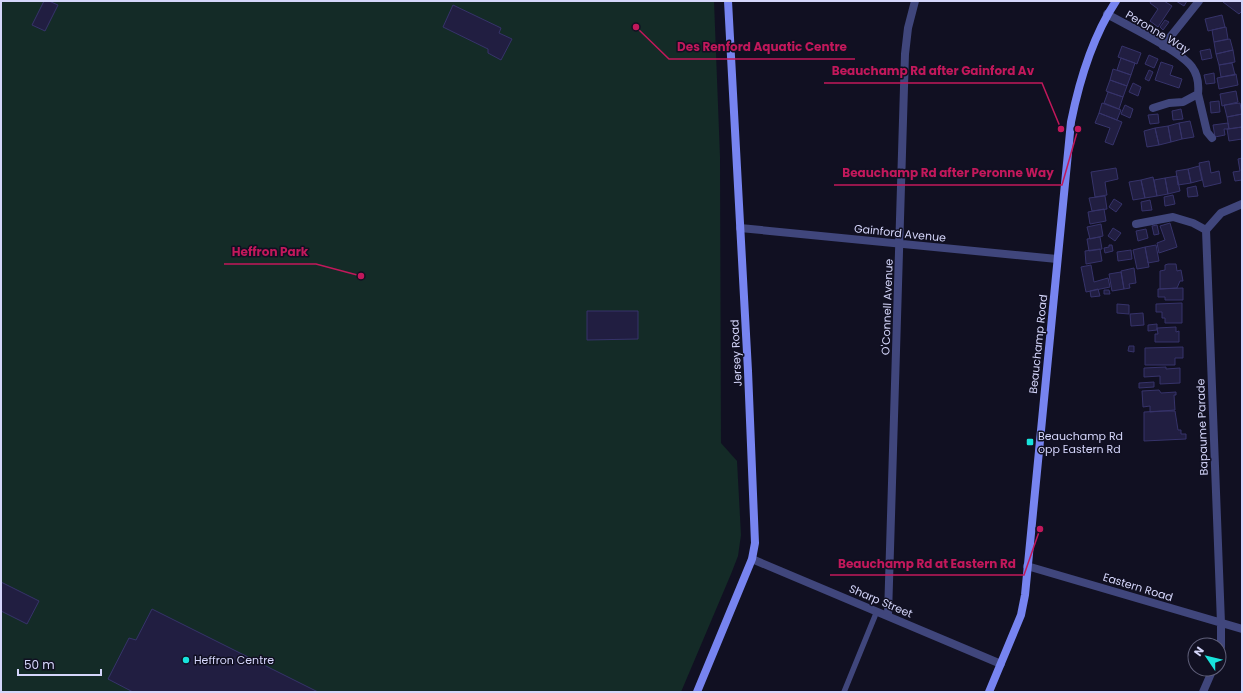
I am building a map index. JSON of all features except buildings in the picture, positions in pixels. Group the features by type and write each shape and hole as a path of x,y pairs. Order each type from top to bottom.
{"main road":[{"name":"Jersey Road","path":"697,692 752,559 755,543 728,1"},
{"name":"Beauchamp Road","path":"989,692 1021,615 1066,166 1075,104 1098,34 1107,14 1116,1"}],"street":[{"name":"O'Connell Avenue","path":"888,616 905,54 908,28 915,1"},
{"path":"1163,46 1199,1"},
{"name":"Peronne Way","path":"1107,14 1177,54 1192,66 1199,85 1198,94 1207,132 1212,138"},
{"path":"1153,108 1169,103 1183,102 1198,94"},
{"path":"1136,224 1173,217 1193,223 1206,230 1221,213 1242,204"},
{"name":"Gainford Avenue","path":"740,228 1057,259"},
{"name":"Bapaume Parade","path":"1206,230 1221,637"},
{"name":"Sharp Street","path":"752,559 1001,664"},
{"name":"Eastern Road","path":"1027,566 1242,629"},
{"path":"1203,692 1209,677"}],"lane":[{"path":"844,692 877,611"}],"green space":[{"path":"1,1 714,1 720,157 721,443 737,461 741,535 738,556 681,692 1,692"}],"place":[{"name":"Des Renford Aquatic Centre","path":"636,27"},
{"name":"Beauchamp Rd after Gainford Av","path":"1061,129"},
{"name":"Beauchamp Rd after Peronne Way","path":"1078,129"},
{"name":"Heffron Park","path":"361,276"},
{"name":"Beauchamp Rd opp Eastern Rd","path":"1030,442"},
{"name":"Beauchamp Rd at Eastern Rd","path":"1040,529"},
{"name":"Heffron Centre","path":"186,660"}]}
